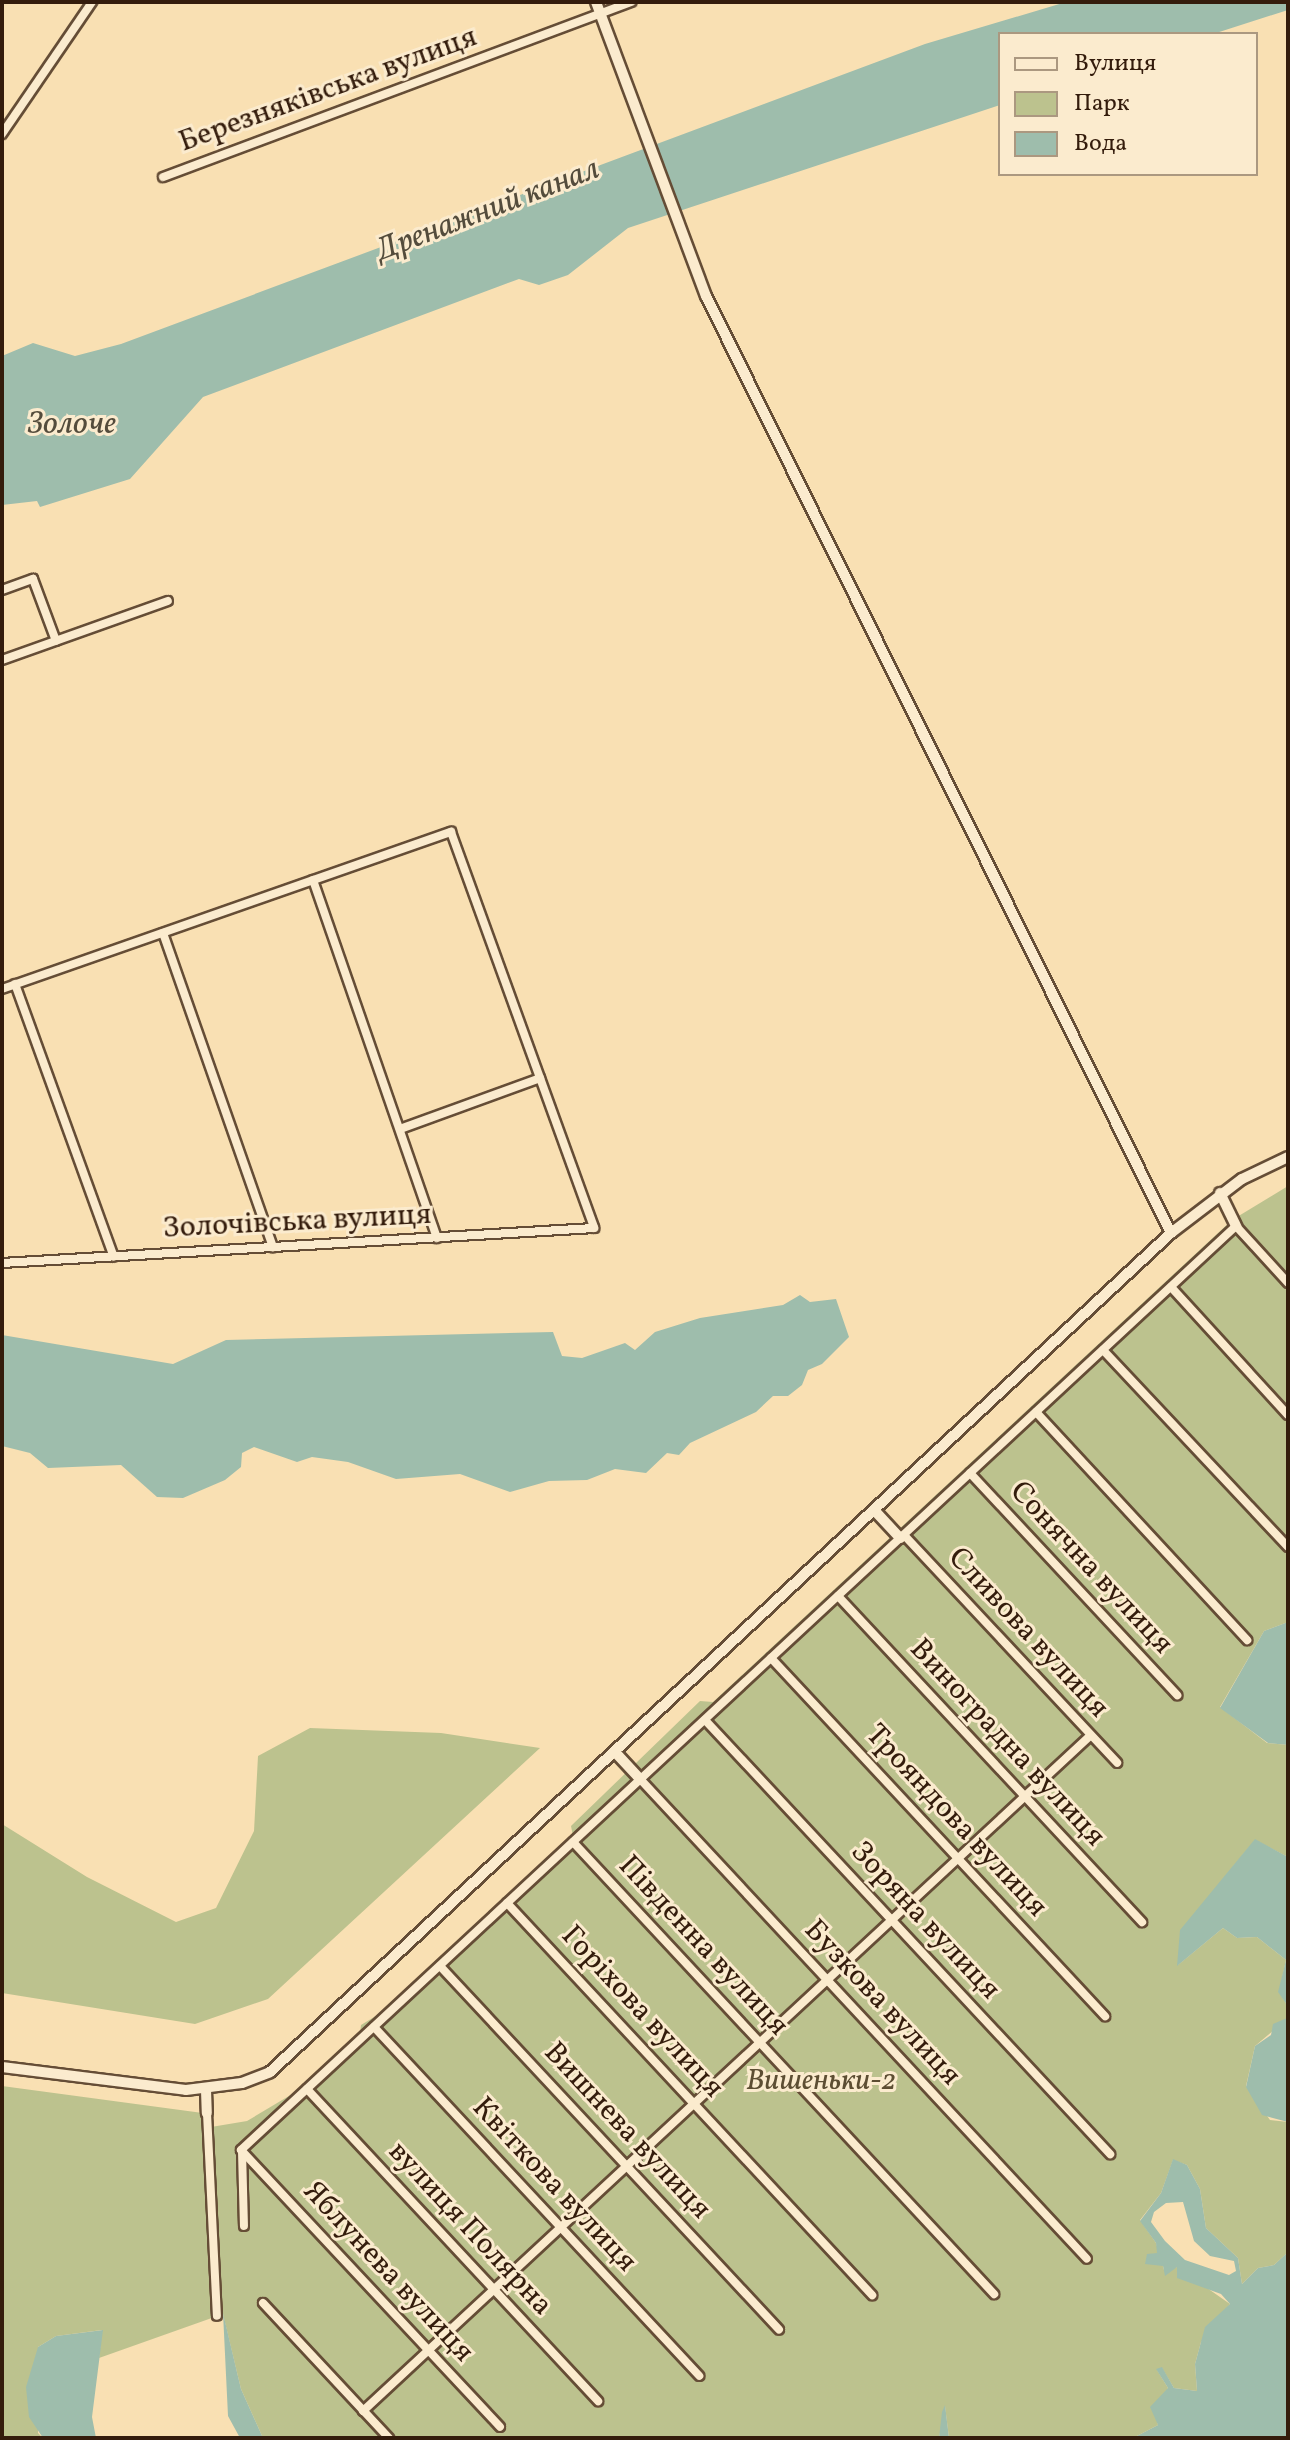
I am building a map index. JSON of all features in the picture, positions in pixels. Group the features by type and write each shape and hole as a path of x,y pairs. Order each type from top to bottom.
{"street":[{"path":"2,134 92,2"},
{"path":"596,2 706,296 1171,1233"},
{"name":"Березняківська вулиця","path":"163,177 631,2"},
{"path":"2,590 33,579 56,641"},
{"path":"2,660 168,601"},
{"path":"2,989 451,832 540,1078 400,1129"},
{"path":"313,880 437,1238"},
{"path":"163,933 273,1247"},
{"path":"15,984 114,1257"},
{"name":"Золочівська вулиця","path":"2,1263 594,1228 540,1078"},
{"path":"2,2067 156,2089 206,2090 270,2072 1171,1233 1220,1193 1288,1157"},
{"path":"1220,1193 1236,1226 1288,1283"},
{"path":"244,2226 241,2150 1236,1226"},
{"path":"1171,1287 1288,1415"},
{"path":"1103,1350 1288,1547"},
{"path":"1036,1412 1247,1640"},
{"name":"Сонячна вулиця","path":"970,1473 1177,1695"},
{"path":"875,1511 902,1536"},
{"name":"Сливова вулиця","path":"902,1536 1117,1763"},
{"name":"Виноградна вулиця","path":"838,1596 1142,1922"},
{"name":"Трояндова вулиця","path":"771,1658 1105,2016"},
{"name":"Зоряна вулиця","path":"705,1720 1110,2154"},
{"path":"363,2411 1091,1735"},
{"path":"615,1752 641,1780"},
{"name":"Бузкова вулиця","path":"641,1780 1087,2259"},
{"name":"Південна вулиця","path":"573,1842 994,2294"},
{"name":"Горіхова вулиця","path":"507,1903 872,2295"},
{"name":"Вишнева вулиця","path":"440,1966 779,2329"},
{"name":"Квіткова вулиця","path":"374,2027 699,2376"},
{"name":"вулиця Полярна","path":"307,2089 598,2401"},
{"path":"206,2090 217,2316"},
{"name":"Яблунева вулиця","path":"241,2150 500,2427"},
{"path":"263,2303 389,2438"}],"green space":[{"name":"Вишеньки-2","path":"1288,1186 1288,1622 1264,1631 1220,1707 1267,1743 1288,1745 1288,1857 1255,1840 1231,1869 1178,1965 1223,1928 1237,1938 1257,1937 1286,1960 1279,1992 1287,2005 1287,2019 1255,2046 1246,2086 1270,2120 1288,2122 1288,2252 1274,2265 1258,2268 1242,2284 1238,2258 1206,2228 1200,2189 1187,2165 1173,2160 1161,2193 1140,2220 1156,2243 1164,2270 1177,2267 1230,2304 1201,2342 1195,2364 1197,2391 1174,2388 1162,2368 1157,2370 1168,2388 1156,2416 1158,2425 1133,2438 949,2438 945,2406 939,2438 263,2438 241,2389 223,2314 99,2358 102,2330 56,2336 38,2347 38,2433 43,2438 2,2438 2,2086 210,2114 211,2127 247,2121 299,2090 360,2033 361,2025 384,2011 573,1836 571,1826 700,1701 713,1702 1232,1220"},
{"path":"310,1728 441,1733 540,1748 268,1999 195,2024 2,1993 2,1824 87,1877 176,1922 216,1908 254,1831 258,1756"}],"water":[{"name":"Золоче","path":"1066,2 1288,2 1288,10 1219,32 998,32 998,106 628,228 568,275 539,285 519,279 203,397 130,479 40,507 37,501 2,505 2,356 33,343 75,356 121,344 925,44"},
{"path":"800,1295 810,1302 836,1299 849,1337 822,1364 808,1370 802,1385 788,1396 773,1396 756,1412 690,1443 679,1455 667,1453 646,1473 615,1469 587,1480 549,1481 510,1492 460,1474 396,1479 348,1462 312,1457 297,1462 254,1447 242,1453 241,1467 225,1480 183,1498 157,1497 121,1465 48,1468 30,1453 2,1446 2,1335 173,1364 226,1340 553,1332 562,1356 582,1358 625,1343 635,1350 655,1332 700,1318 783,1305"},
{"path":"1288,1622 1288,1745 1268,1743 1220,1708 1264,1631"},
{"path":"1255,1839 1288,1857 1288,2122 1262,2115 1246,2087 1255,2046 1271,2035 1273,2024 1287,2018 1287,2005 1278,1992 1286,1960 1257,1937 1237,1938 1223,1928 1177,1966 1180,1930"},
{"path":"1173,2159 1187,2165 1200,2189 1206,2228 1238,2258 1242,2284 1258,2268 1274,2265 1288,2252 1288,2438 1133,2438 1158,2425 1150,2407 1168,2388 1156,2369 1162,2367 1174,2388 1197,2391 1195,2364 1205,2327 1230,2304 1221,2294 1177,2278 1177,2267 1165,2276 1163,2266 1145,2264 1147,2254 1157,2253 1156,2243 1140,2221 1161,2193","holes":["1183,2202 1194,2241 1210,2256 1234,2261 1236,2271 1229,2275 1185,2260 1151,2222 1154,2212 1166,2203"]},
{"path":"223,2313 241,2389 263,2438 240,2438 228,2416"},
{"path":"103,2330 92,2417 96,2438 43,2438 29,2417 26,2387 38,2347 56,2336"},
{"path":"945,2405 949,2438 939,2438 942,2412"}],"water label":[{"name":"Дренажний канал","path":"488,211"}]}
